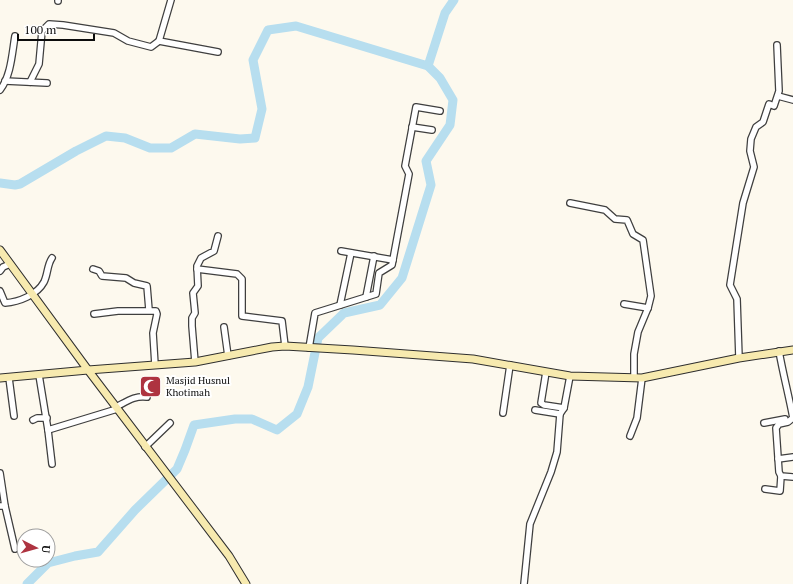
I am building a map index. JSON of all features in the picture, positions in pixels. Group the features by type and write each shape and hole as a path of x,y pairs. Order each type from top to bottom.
{"street":[{"path":"30,82 39,64 42,31 49,24 114,33 128,41 151,47 159,41 172,0"},
{"path":"0,90 9,70 15,36"},
{"path":"159,41 218,52"},
{"path":"739,358 737,299 730,285 742,203 754,167 750,150 751,139 756,127 763,122 769,104 774,106 778,96 780,81 777,45"},
{"path":"5,81 47,83"},
{"path":"778,96 793,100"},
{"path":"311,348 315,313 376,294 379,274 392,265 409,174 406,166 416,107 440,111"},
{"path":"412,126 432,130"},
{"path":"570,203 605,210 615,219 627,220 633,234 642,239 651,296 648,308 638,332 634,354 634,378"},
{"path":"195,362 192,320 195,313 194,293 198,286 197,269 201,258 214,251 218,236"},
{"path":"0,250 145,447 229,556 246,584"},
{"path":"341,251 394,260"},
{"path":"340,305 351,253"},
{"path":"366,297 374,256"},
{"path":"0,291 5,303 33,295 44,282 49,262 52,258"},
{"path":"0,271 2,267 10,264"},
{"path":"93,269 100,271 102,276 126,278 134,283 147,286 149,310"},
{"path":"197,269 237,274 242,279 242,316 282,321 285,346"},
{"path":"624,304 648,308"},
{"path":"94,314 149,310 157,312 153,333 155,365"},
{"path":"224,327 228,356"},
{"path":"0,378 195,362 272,347 285,346 473,359 570,376 642,378 739,358 793,350"},
{"path":"779,351 784,380 791,400 793,418"},
{"path":"503,413 510,365"},
{"path":"546,372 541,403 544,405 564,408"},
{"path":"39,375 47,418 52,464"},
{"path":"524,584 530,524 552,472 557,452 560,414 564,408 570,376"},
{"path":"9,378 14,416"},
{"path":"630,436 636,418 642,378"},
{"path":"48,430 116,408 136,397 147,397"},
{"path":"535,410 560,414"},
{"path":"33,420 36,418 47,418"},
{"path":"764,423 793,418"},
{"path":"765,489 780,491 781,476 779,472 776,428 779,424 788,422 793,418"},
{"path":"145,447 170,423"},
{"path":"778,458 793,457"},
{"path":"0,473 2,506 15,549"},
{"path":"781,476 793,476"}],"waterway":[{"path":"428,66 445,13 454,0"},
{"path":"0,183 15,185 20,184 76,151 106,136 125,138 150,148 171,148 195,134 240,139 255,138 262,109 253,60 268,30 296,26 428,66 440,78 453,100 450,125 426,161 431,185 402,278 380,305 344,313 318,338 308,387 297,414 277,430 252,419 235,419 194,425 177,469 135,510 98,552 48,563 27,584"}],"place":[{"name":"Masjid Husnul Khotimah","path":"150,386"}]}
